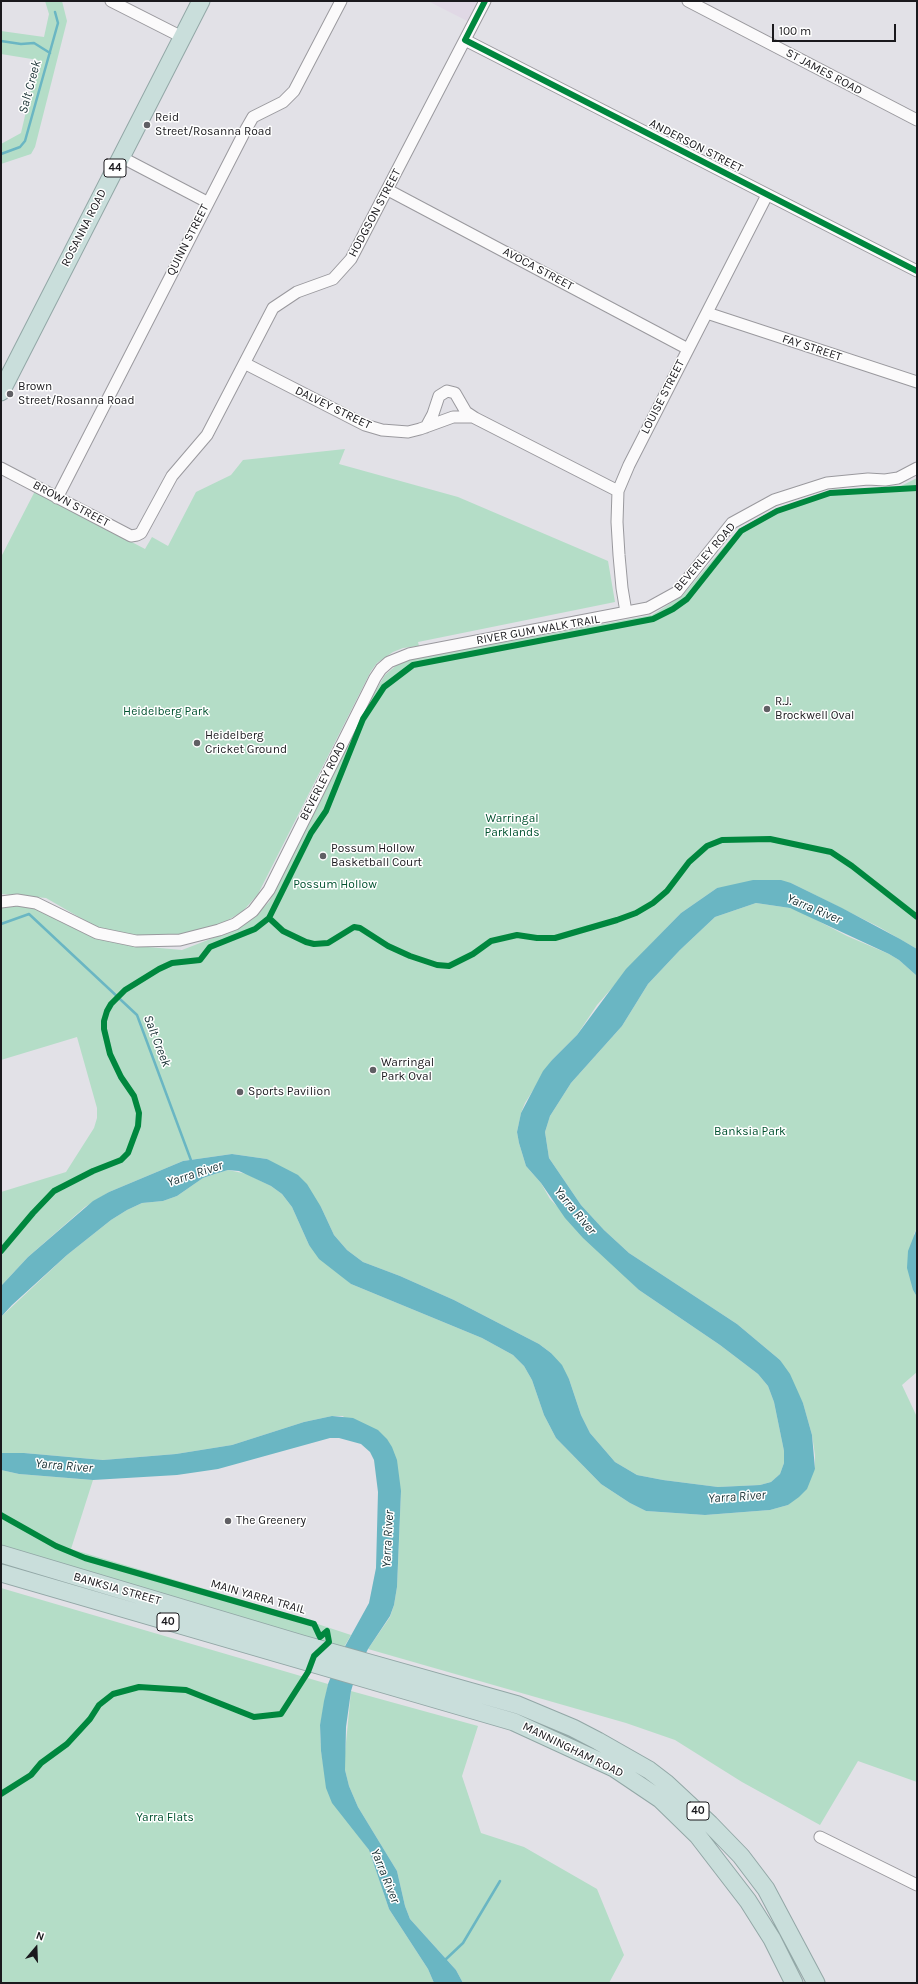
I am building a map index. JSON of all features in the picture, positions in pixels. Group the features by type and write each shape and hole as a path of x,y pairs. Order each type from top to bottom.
{"highway":[{"name":"ROSANNA ROAD","path":"1,392 201,1"},
{"name":"BANKSIA STREET","path":"1,1554 300,1651"},
{"name":"BANKSIA STREET","path":"1,1573 300,1651"},
{"name":"40","path":"300,1651 400,1680"},
{"name":"MANNINGHAM ROAD","path":"400,1680 518,1705 573,1728 649,1770 691,1805 741,1856 766,1889 816,1983"},
{"name":"MANNINGHAM ROAD","path":"400,1680 514,1722 585,1753 614,1768 660,1799 698,1836 740,1888 768,1932 794,1983"},
{"path":"724,1868 741,1856"}],"street":[{"path":"111,1 182,37"},
{"name":"QUINN STREET","path":"57,498 207,202 253,117 283,102 294,91 341,1"},
{"name":"HODGSON STREET","path":"141,533 172,476 208,435 246,364 273,308 297,292 333,279 351,259 485,1"},
{"name":"ST JAMES ROAD","path":"688,1 917,120"},
{"name":"ANDERSON STREET","path":"465,40 917,271"},
{"path":"121,157 207,202"},
{"name":"AVOCA STREET","path":"388,190 688,349"},
{"name":"LOUISE STREET","path":"626,612 619,555 617,522 618,491 629,465 767,195"},
{"name":"FAY STREET","path":"707,313 917,382"},
{"name":"DALVEY STREET","path":"246,364 374,428 399,432 426,427 453,417 475,418"},
{"name":"DALVEY STREET","path":"426,427 433,414 439,396 447,391 456,393 466,412 475,418 618,491"},
{"name":"BROWN STREET","path":"1,468 131,536 141,533"},
{"name":"BEVERLEY ROAD","path":"1,902 17,900 29,901 54,910 97,932 120,939 145,942 188,938 235,924 253,911 269,890 375,678 381,669 389,662 409,654 648,608 677,592 732,523 774,500 827,483 898,478 917,468"},
{"path":"820,1837 917,1885"}],"shaded area":[{"path":"428,1 480,1 469,22"}],"green space":[{"path":"45,1 62,1 67,21 35,147 31,154 1,164 1,144 21,133 38,60 1,54 1,31 44,37 49,14"},
{"name":"Heidelberg Park","path":"345,449 339,464 458,497 608,561 615,602 418,642 419,646 403,648 393,652 377,663 371,671 258,894 243,911 225,922 208,929 184,935 154,938 103,931 46,898 1,894 1,557 35,491 145,549 152,537 168,546 196,492 231,475 243,460"},
{"name":"Warringal Parklands","path":"917,478 917,949 879,927 791,883 717,888 681,913 647,948 597,1005 577,1035 552,1060 525,1103 517,1132 526,1166 541,1183 550,1199 639,1290 720,1345 758,1374 768,1386 774,1402 784,1451 784,1463 780,1474 771,1482 760,1485 718,1487 663,1480 637,1475 615,1462 590,1433 581,1415 569,1379 551,1353 539,1344 454,1300 400,1276 363,1262 347,1250 334,1235 321,1207 267,1159 232,1154 183,1161 109,1192 85,1207 28,1257 1,1286 1,1192 66,1172 94,1128 97,1118 97,1108 77,1037 1,1060 1,906 32,906 118,942 148,947 182,950 231,931 250,920 269,902 376,690 385,675 398,664 413,659 652,615 682,596 739,529 776,509 830,492 901,486"},
{"name":"Banksia Park","path":"756,903 790,908 801,912 847,936 889,954 899,960 917,976 917,1228 914,1234 913,1290 917,1297 917,1372 902,1385 917,1417 917,1782 858,1761 820,1825 742,1782 675,1740 626,1723 368,1649 390,1617 394,1605 397,1587 401,1491 343,1416 332,1416 304,1422 232,1445 176,1454 103,1460 24,1453 1,1453 2,1316 67,1255 111,1220 142,1203 163,1201 177,1196 203,1178 228,1170 247,1174 271,1186 282,1194 292,1207 309,1245 351,1284 482,1338 513,1355 524,1366 532,1380 544,1415 556,1438 601,1484 630,1503 646,1511 705,1515 770,1510 788,1505 815,1469 815,1455 812,1435 803,1403 780,1360 737,1324 629,1253 604,1230 581,1205 549,1158 545,1132 550,1116 571,1083 622,1026 648,984 680,950 715,917"},
{"path":"1,1470 19,1474 93,1480 71,1549 263,1606 351,1635 344,1647 129,1586 1,1546"},
{"name":"Yarra Flats","path":"1,1588 328,1684 320,1726 321,1751 324,1769 353,1828 369,1850 389,1909 428,1969 434,1983 1,1983"},
{"path":"351,1691 478,1726 462,1776 481,1833 524,1847 597,1889 624,1955 609,1983 463,1983 456,1970 410,1919 405,1906 397,1871 358,1807 349,1786 345,1770 345,1753"}],"water":[{"name":"Yarra River","path":"753,880 781,880 791,883 900,939 917,949 917,976 899,960 889,954 790,908 756,903 715,917 680,950 648,984 622,1026 571,1083 550,1116 545,1132 549,1158 581,1205 604,1230 629,1253 737,1324 780,1360 790,1374 803,1403 812,1435 815,1469 807,1489 788,1505 770,1510 705,1515 646,1511 630,1503 601,1484 556,1438 544,1415 532,1380 524,1366 513,1355 482,1338 351,1284 319,1259 309,1245 292,1207 282,1194 271,1186 239,1171 228,1170 203,1178 177,1196 163,1201 142,1203 127,1210 111,1220 67,1255 12,1305 1,1317 1,1286 28,1257 93,1201 109,1192 183,1161 232,1154 267,1159 298,1175 307,1184 321,1207 334,1235 347,1250 363,1262 400,1276 454,1300 539,1344 551,1353 562,1365 569,1379 581,1415 590,1433 615,1462 637,1475 663,1480 718,1487 760,1485 771,1482 780,1474 784,1463 784,1451 774,1402 768,1386 758,1374 720,1345 639,1290 583,1238 565,1218 541,1183 526,1166 517,1132 521,1113 543,1071 577,1035 626,969 681,913 717,888"},
{"path":"917,1228 917,1297 913,1290 907,1268 908,1251"},
{"name":"Yarra River","path":"332,1416 353,1418 378,1430 387,1439 397,1460 401,1491 397,1587 394,1605 390,1616 368,1649 357,1671 351,1691 346,1727 345,1770 349,1786 358,1807 397,1871 405,1906 410,1919 456,1970 463,1983 434,1983 428,1969 389,1909 369,1850 332,1803 326,1788 321,1751 320,1725 324,1701 328,1684 338,1659 369,1603 376,1568 378,1492 374,1460 370,1452 361,1444 339,1438 330,1438 218,1469 177,1475 93,1480 19,1474 1,1470 1,1453 24,1453 103,1460 176,1454 232,1445 304,1422"}],"waterway":[{"name":"Salt Creek","path":"1,154 20,147 25,141 58,23 55,12"},
{"path":"1,41 21,44 34,43 50,53"},
{"name":"Salt Creek","path":"1,924 29,914 137,1015 192,1163"},
{"path":"445,1960 463,1943 500,1881"}],"cycle path":[{"path":"485,1 465,40 917,271"},
{"name":"RIVER GUM WALK TRAIL","path":"1,1251 54,1191 93,1171 121,1160 128,1153 138,1126 139,1113 134,1096 121,1077 110,1054 104,1029 104,1021 107,1011 111,1004 125,990 159,969 172,963 200,960 210,947 255,929 269,918 311,833 326,811 363,719 384,687 413,665 653,619 673,609 687,599 741,531 777,511 830,493 917,488"},
{"path":"269,918 283,931 306,942 314,944 328,943 354,927 360,928 388,946 410,956 437,965 449,966 473,954 491,941 517,935 537,938 555,938 636,913 653,903 667,891 689,862 707,846 722,840 770,839 831,852 852,866 917,917"},
{"name":"MAIN YARRA TRAIL","path":"1,1515 56,1546 85,1558 314,1624 320,1637 327,1631 329,1642 314,1656 308,1672 281,1714 254,1717 186,1690 139,1687 113,1694 99,1705 90,1719 67,1744 41,1763 31,1775 1,1794"}],"place":[{"name":"Reid Street/Rosanna Road","path":"147,125"},
{"name":"Brown Street/Rosanna Road","path":"10,394"},
{"name":"R.J. Brockwell Oval","path":"767,709"},
{"name":"Heidelberg Cricket Ground","path":"197,743"},
{"name":"Possum Hollow Basketball Court","path":"323,856"},
{"name":"Warringal Park Oval","path":"373,1070"},
{"name":"Sports Pavilion","path":"240,1092"},
{"name":"The Greenery","path":"228,1521"}],"park label":[{"name":"Possum Hollow","path":"335,885"}]}
